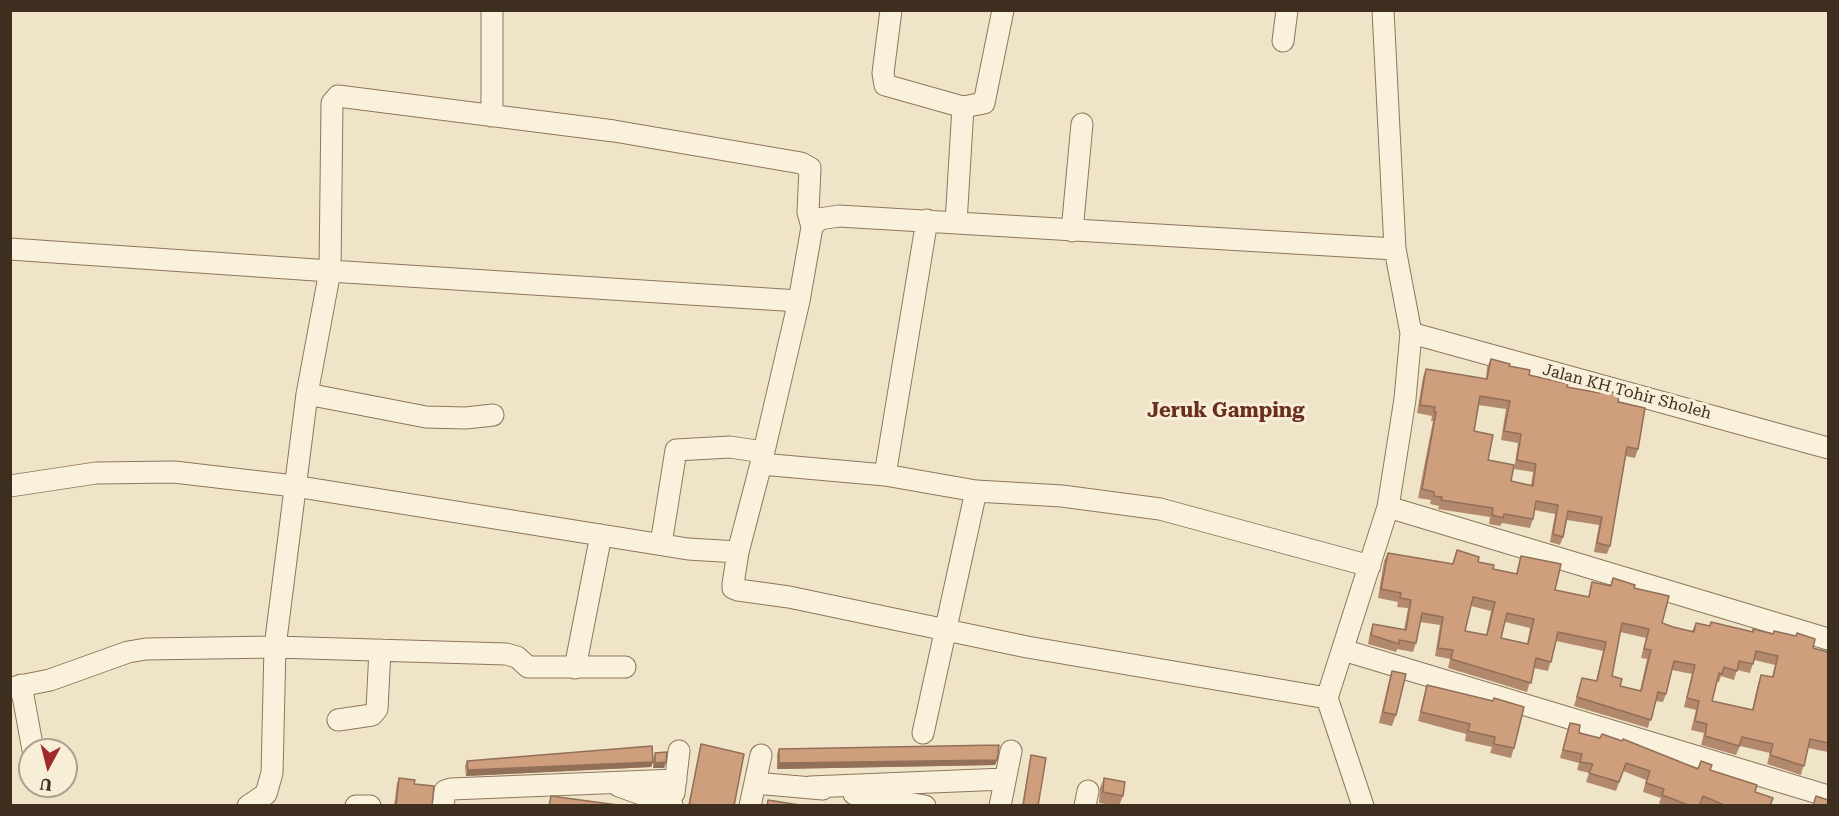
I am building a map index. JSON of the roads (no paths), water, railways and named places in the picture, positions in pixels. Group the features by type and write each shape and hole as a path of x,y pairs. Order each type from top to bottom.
{"street":[{"path":"492,10 492,116"},
{"path":"891,10 883,73 885,85 963,107 984,103 1003,10"},
{"path":"1283,41 1287,10"},
{"path":"1363,806 1331,713 1350,652 1370,566 1395,509 1405,399 1417,334 1395,249 1383,10"},
{"path":"248,806 268,800 272,773 275,647 307,393 330,271 334,99 338,96 614,131 808,166 811,175 808,212 812,227 798,301 738,552 733,588 789,597 1331,713"},
{"path":"956,222 963,107"},
{"path":"1072,231 1082,124"},
{"path":"812,227 819,219 832,216 1395,249"},
{"path":"885,475 927,220"},
{"path":"10,249 798,301"},
{"name":"Jalan KH Tohir Sholeh","path":"1417,334 1828,448"},
{"path":"307,393 426,417 466,418 493,415"},
{"path":"661,544 676,450 730,447 762,458 885,475 976,491 1062,496 1160,509 1370,566"},
{"path":"10,486 96,473 174,472 294,486 688,549 738,552"},
{"path":"923,733 976,491"},
{"path":"1395,509 1828,639"},
{"path":"575,668 601,535"},
{"path":"32,738 29,684 128,652 146,649 275,647 506,654 517,657 528,667 625,667"},
{"path":"338,720 372,715 377,709 380,650"},
{"path":"1350,652 1828,796"},
{"path":"612,783 672,805 679,751"},
{"path":"1000,806 1011,751"},
{"path":"750,806 761,754"},
{"path":"755,783 810,786 1005,779"},
{"path":"443,806 445,791 451,789 676,780"},
{"path":"810,786 926,806"},
{"path":"356,806 370,806"}],"district":[{"name":"Jeruk Gamping","path":"1226,411"}]}
